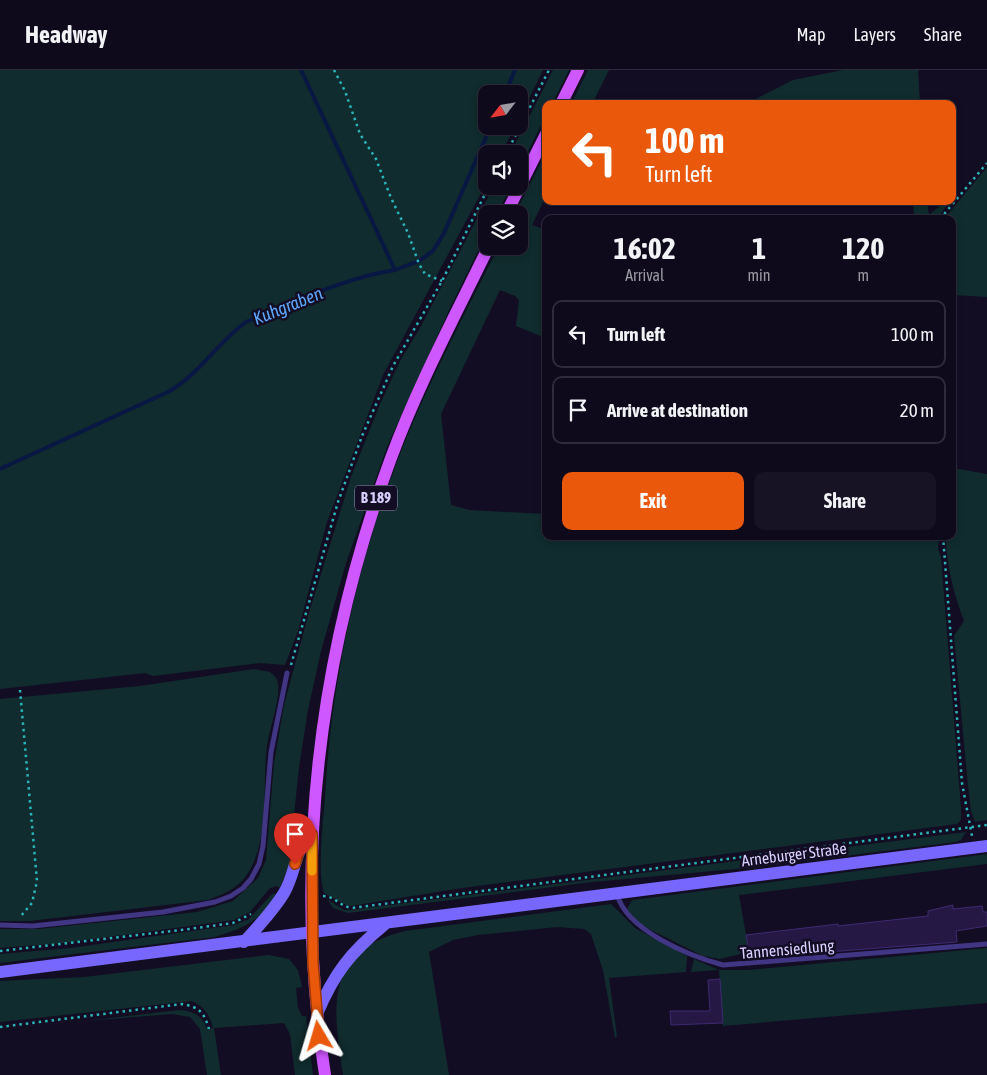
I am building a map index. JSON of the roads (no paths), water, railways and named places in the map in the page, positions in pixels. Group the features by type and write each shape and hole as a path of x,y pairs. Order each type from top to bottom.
{"main road":[{"path":"563,100 578,70"},
{"path":"510,205 542,142"},
{"name":"B 189","path":"325,1075 317,1014 312,934 312,834 324,711 344,606 360,550 404,426 443,339 485,255"},
{"path":"244,942 284,894 292,876 302,842 312,834"},
{"name":"Arneburger Straße","path":"0,972 312,934 987,846"},
{"path":"317,1014 326,992 343,964 357,948 385,924"}],"lane":[{"path":"0,925 33,926 163,912 215,902 232,896 243,888 252,879 259,864 263,846 272,752 287,673"},
{"name":"Tannensiedlung","path":"611,894 626,915 645,930 696,956 723,966 987,944"}],"waterway":[{"name":"Kuhgraben","path":"0,469 170,391 191,375 226,339 246,322 338,285 395,270 301,70"},
{"path":"509,85 515,70"},
{"path":"395,270 419,261 433,251 444,233 487,135"}]}
